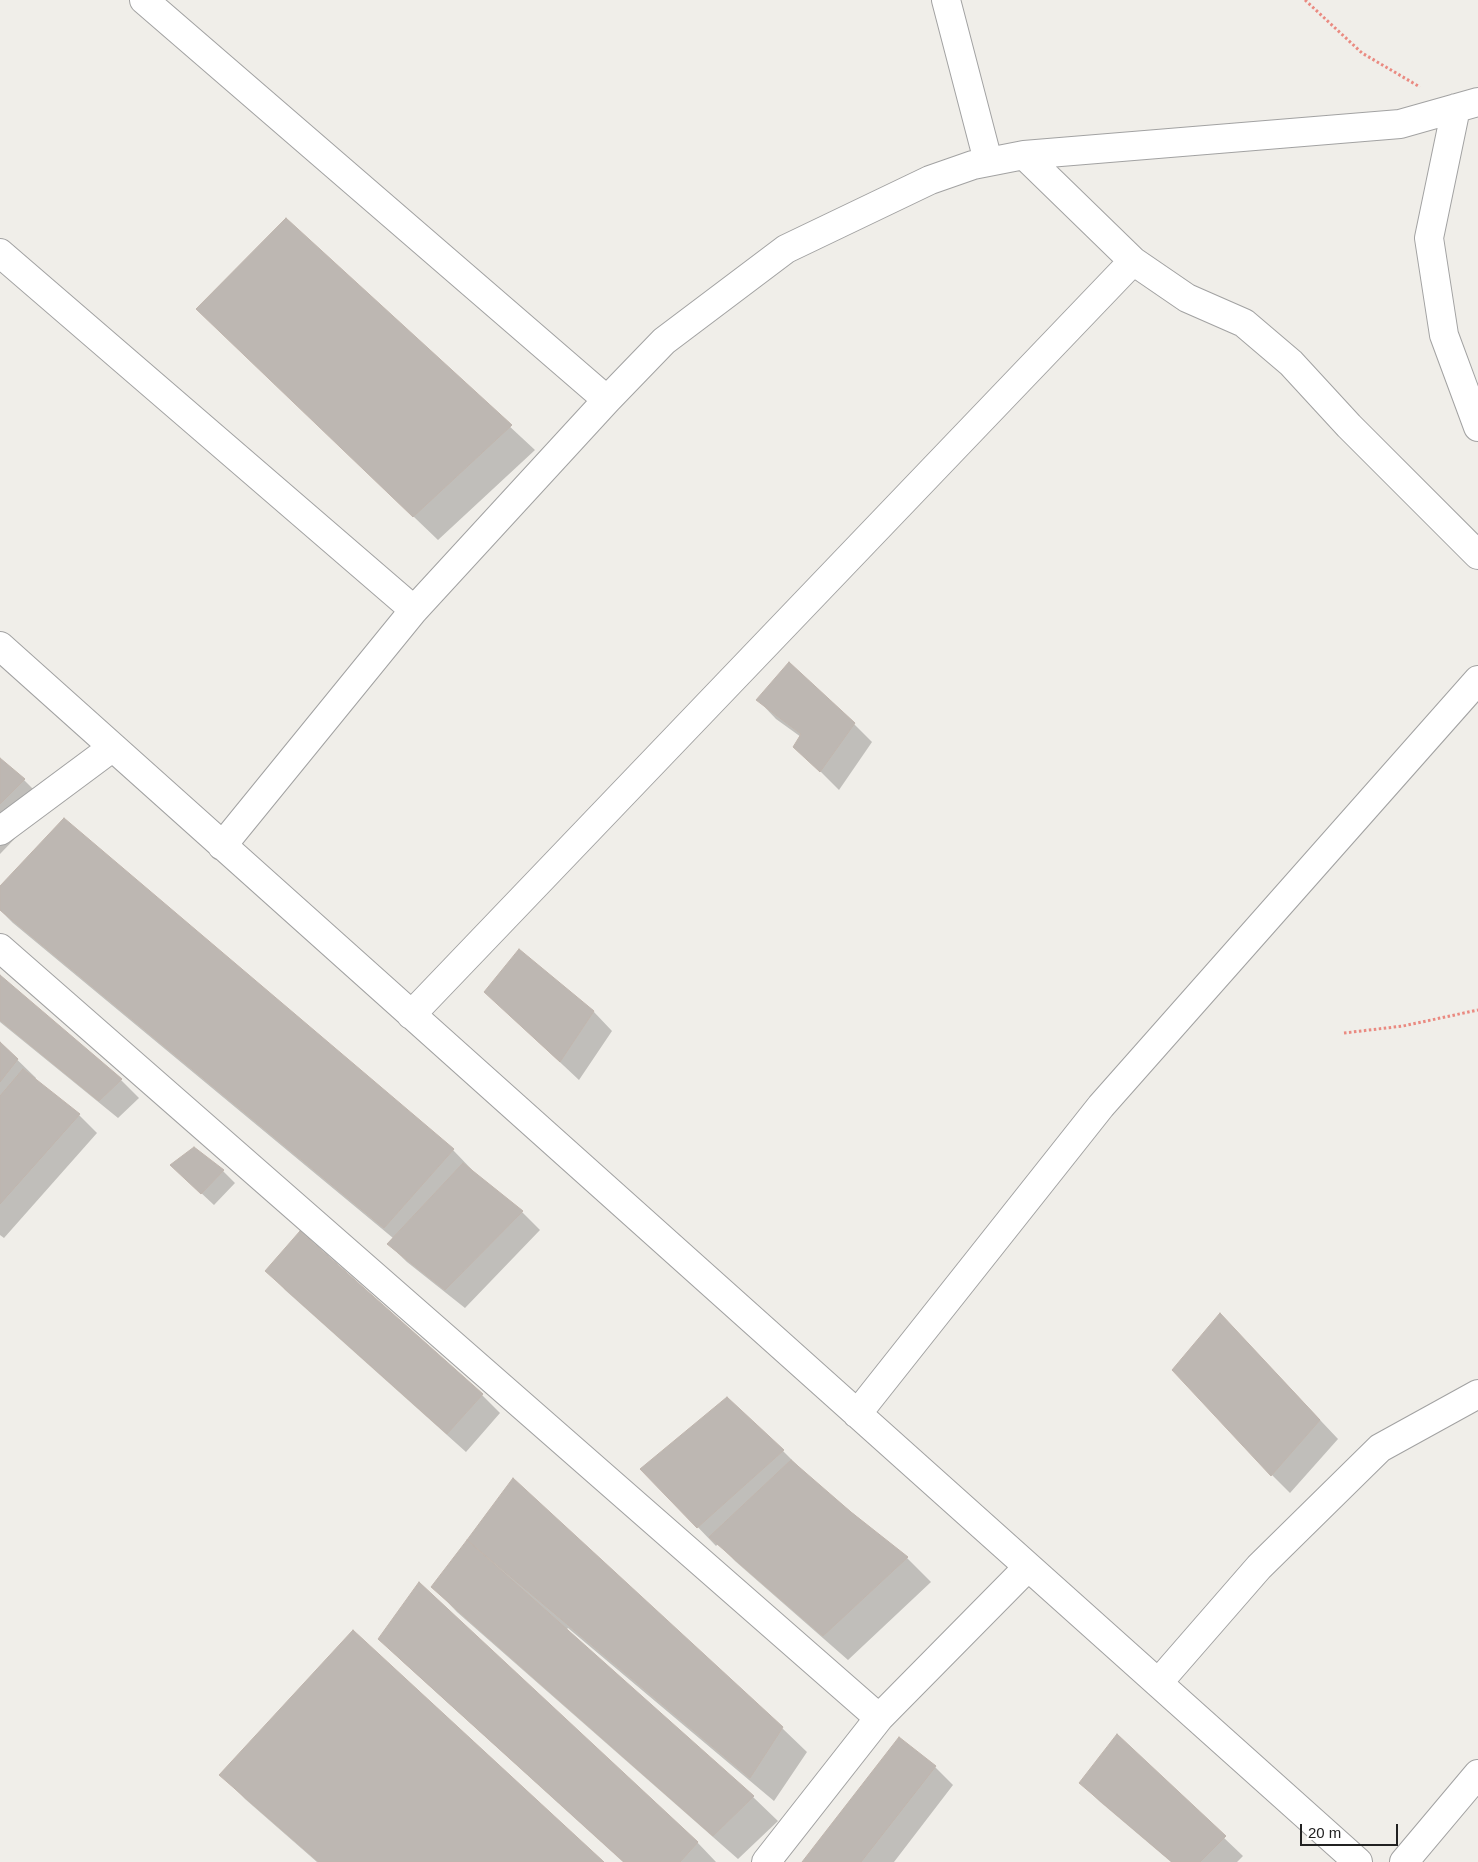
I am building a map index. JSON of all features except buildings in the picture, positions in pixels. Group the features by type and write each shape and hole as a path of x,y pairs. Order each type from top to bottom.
{"street":[{"path":"144,0 607,400"},
{"path":"222,846 414,610 607,400 664,341 786,249 930,180 988,161 946,0"},
{"path":"973,165 1024,156 1400,124 1467,105"},
{"path":"1467,105 1429,238 1444,335 1478,427"},
{"path":"1024,156 1133,260 1187,298 1244,323 1291,363 1349,426 1478,555"},
{"path":"0,253 414,610"},
{"path":"411,1015 1133,260"},
{"path":"0,646 1358,1862"},
{"path":"857,1414 1101,1106 1478,680"},
{"path":"0,831 113,747"},
{"path":"0,948 879,1718"},
{"path":"1158,1683 1259,1567 1380,1448 1478,1394"},
{"path":"766,1862 879,1718 1028,1567"},
{"path":"1404,1862 1478,1774"}],"path":[{"path":"1305,0 1362,53 1467,105"},
{"path":"1344,1033 1403,1026 1478,1010"}]}
